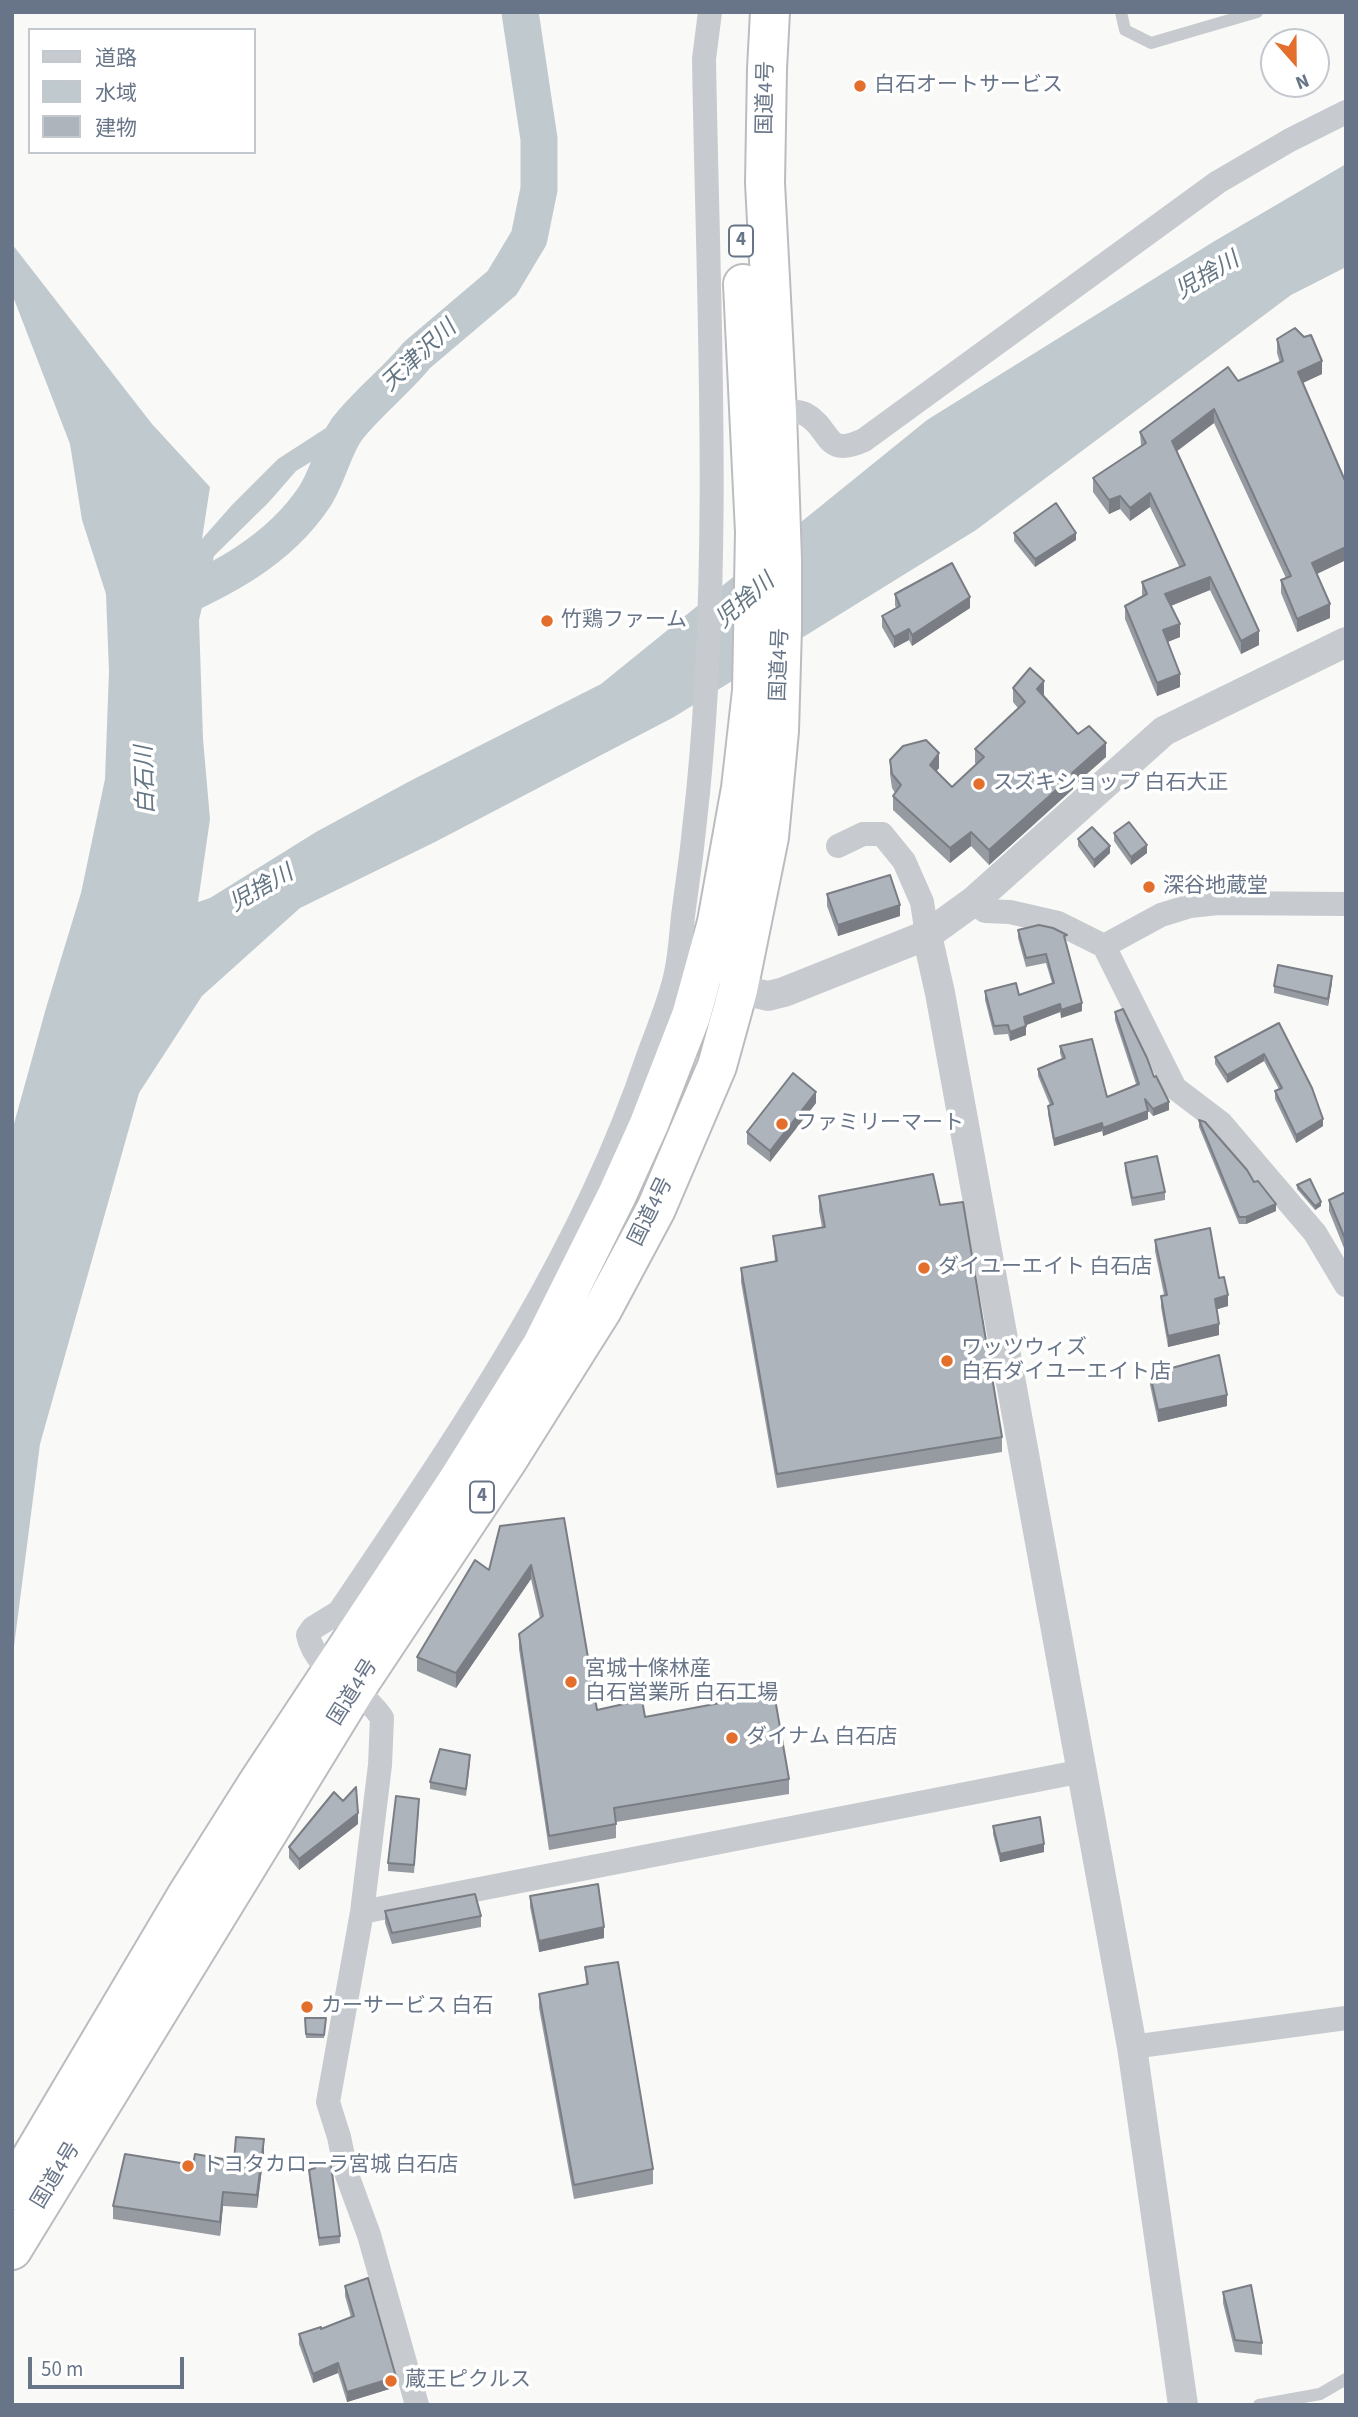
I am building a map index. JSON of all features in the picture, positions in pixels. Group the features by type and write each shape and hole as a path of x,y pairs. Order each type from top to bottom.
{"highway":[{"name":"国道4号","path":"746,12 741,68 739,166 765,463"},
{"name":"国道4号","path":"12,2250 458,1480 542,1345 575,1283 649,1124 691,1016 720,985 717,922 741,788 766,684 755,532 765,463 777,413 765,183 771,12"},
{"name":"国道4号","path":"12,2190 187,1895 259,1781 344,1681"}],"street":[{"path":"417,2405 369,2235 347,2175 328,2102 362,1912 380,1765 382,1718 376,1709 319,1660 308,1635 313,1628 339,1612 484,1394 576,1232 634,1097 676,974 695,827 707,704 713,549 704,59 710,12"},
{"path":"777,413 801,412 808,416 830,442 838,446 845,448 864,440 1218,182 1290,139 1346,112"},
{"path":"720,985 768,996 927,935 974,901 1164,731 1346,642"},
{"path":"838,846 863,834 882,834 904,861 922,902 1132,2047 1183,2405"},
{"path":"974,901 985,911 1010,912 1058,923 1104,946 1175,1088 1221,1123 1315,1233 1346,1285"},
{"path":"1104,946 1161,915 1190,906 1346,904"},
{"path":"362,1912 1083,1770"},
{"path":"1132,2047 1346,2018"}],"lane":[{"path":"1121,12 1125,30 1150,43 1257,12"},
{"path":"1259,2405 1320,2394 1346,2379"}],"water":[{"path":"1346,164 1346,267 1291,295 976,530 674,717 435,842 300,908 202,996 139,1093 40,1444 12,1662 12,1131 81,893 105,779 109,671 106,594 82,520 70,444 12,294 12,244 152,424 210,487 202,539 278,459 329,426 371,390 374,423 296,471 214,556 199,620 203,739 210,819 198,902 210,898 316,832 410,781 601,684 927,420 1213,242"}],"building":[{"path":"1295,328 1304,337 1311,335 1322,361 1298,372 1346,483 1346,547 1312,563 1330,604 1297,619 1281,580 1291,576 1214,409 1172,441 1259,631 1241,641 1210,577 1165,594 1180,624 1163,630 1180,674 1157,683 1125,606 1147,594 1142,582 1185,565 1150,493 1130,508 1120,496 1109,500 1093,478 1146,443 1140,432 1228,367 1238,381 1283,361 1277,339"},
{"path":"1056,503 1076,533 1035,559 1014,533"},
{"path":"952,563 970,597 912,635 909,629 894,637 882,616 900,606 895,594"},
{"path":"1030,668 1044,681 1037,689 1078,734 1089,726 1106,743 989,850 971,832 950,848 893,796 901,785 892,774 890,760 903,746 926,740 939,753 930,765 952,787 984,757 975,749 1025,702 1013,688"},
{"path":"1129,822 1147,845 1131,857 1114,833"},
{"path":"1092,827 1110,846 1094,860 1078,839"},
{"path":"890,875 900,905 838,925 827,894"},
{"path":"1039,925 1067,935 1064,936 1082,1003 1061,1010 1060,1004 1024,1017 1026,1026 1010,1032 1008,1025 994,1026 985,991 1016,983 1019,995 1054,983 1046,954 1026,958 1018,930"},
{"path":"1278,965 1332,976 1328,999 1274,986"},
{"path":"1123,1009 1154,1077 1156,1076 1169,1102 1153,1109 1145,1099 1148,1111 1103,1128 1102,1123 1054,1139 1048,1106 1053,1104 1038,1069 1065,1058 1060,1046 1092,1039 1107,1097 1139,1084 1115,1012"},
{"path":"1279,1023 1312,1088 1323,1119 1296,1135 1275,1091 1282,1088 1264,1054 1227,1075 1215,1057"},
{"path":"793,1073 816,1092 770,1151 747,1132"},
{"path":"1199,1120 1205,1122 1247,1170 1254,1182 1258,1181 1276,1204 1246,1217 1239,1217"},
{"path":"1157,1156 1165,1192 1132,1198 1125,1163"},
{"path":"933,1174 940,1205 963,1202 1002,1437 777,1474 741,1268 777,1261 773,1236 825,1227 819,1196"},
{"path":"1310,1179 1321,1202 1315,1206 1297,1185"},
{"path":"1346,1192 1346,1241 1329,1200"},
{"path":"1210,1228 1219,1278 1224,1277 1228,1295 1215,1299 1219,1324 1168,1336 1161,1296 1167,1295 1155,1240"},
{"path":"1219,1355 1227,1395 1158,1410 1150,1374"},
{"path":"564,1518 597,1710 642,1700 645,1717 774,1693 789,1779 614,1808 616,1824 549,1836 519,1634 543,1616 531,1565 456,1673 417,1657 475,1560 489,1570 500,1526"},
{"path":"440,1749 470,1755 466,1789 430,1782"},
{"path":"356,1787 358,1813 299,1859 289,1847 334,1792 343,1801"},
{"path":"396,1796 419,1799 414,1865 388,1863"},
{"path":"1040,1817 1044,1844 1000,1854 993,1826"},
{"path":"598,1884 604,1927 539,1941 530,1896"},
{"path":"475,1894 481,1916 392,1933 385,1911"},
{"path":"618,1962 653,2169 574,2185 539,1994 588,1984 585,1967"},
{"path":"305,2018 326,2018 324,2035 306,2034"},
{"path":"236,2137 264,2139 257,2195 223,2192 220,2222 113,2206 125,2154 193,2165 195,2154 234,2161"},
{"path":"314,2164 331,2164 340,2236 319,2238 309,2170 315,2168"},
{"path":"368,2278 396,2377 347,2392 338,2363 313,2374 299,2334 354,2316 345,2286"},
{"path":"1251,2285 1262,2343 1235,2340 1223,2292"}],"waterway":[{"name":"天津沢川","path":"160,607 204,587 246,563 283,533 315,496 342,437 355,419 417,355 502,283 529,238 539,189 539,139 520,12"}],"place":[{"name":"白石オートサービス","path":"860,86"},
{"name":"竹鶏ファーム","path":"547,621"},
{"name":"スズキショップ 白石大正","path":"979,784"},
{"name":"深谷地蔵堂","path":"1149,887"},
{"name":"ファミリーマート","path":"782,1124"},
{"name":"ダイユーエイト 白石店","path":"924,1268"},
{"name":"ワッツウィズ 白石ダイユーエイト店","path":"947,1361"},
{"name":"宮城十條林産 白石営業所 白石工場","path":"571,1682"},
{"name":"ダイナム 白石店","path":"732,1738"},
{"name":"カーサービス 白石","path":"307,2007"},
{"name":"トヨタカローラ宮城 白石店","path":"188,2166"},
{"name":"蔵王ピクルス","path":"391,2381"}],"water label":[{"name":"児捨川","path":"1208,277"},
{"name":"児捨川","path":"746,602"},
{"name":"白石川","path":"147,780"},
{"name":"児捨川","path":"262,890"}]}
